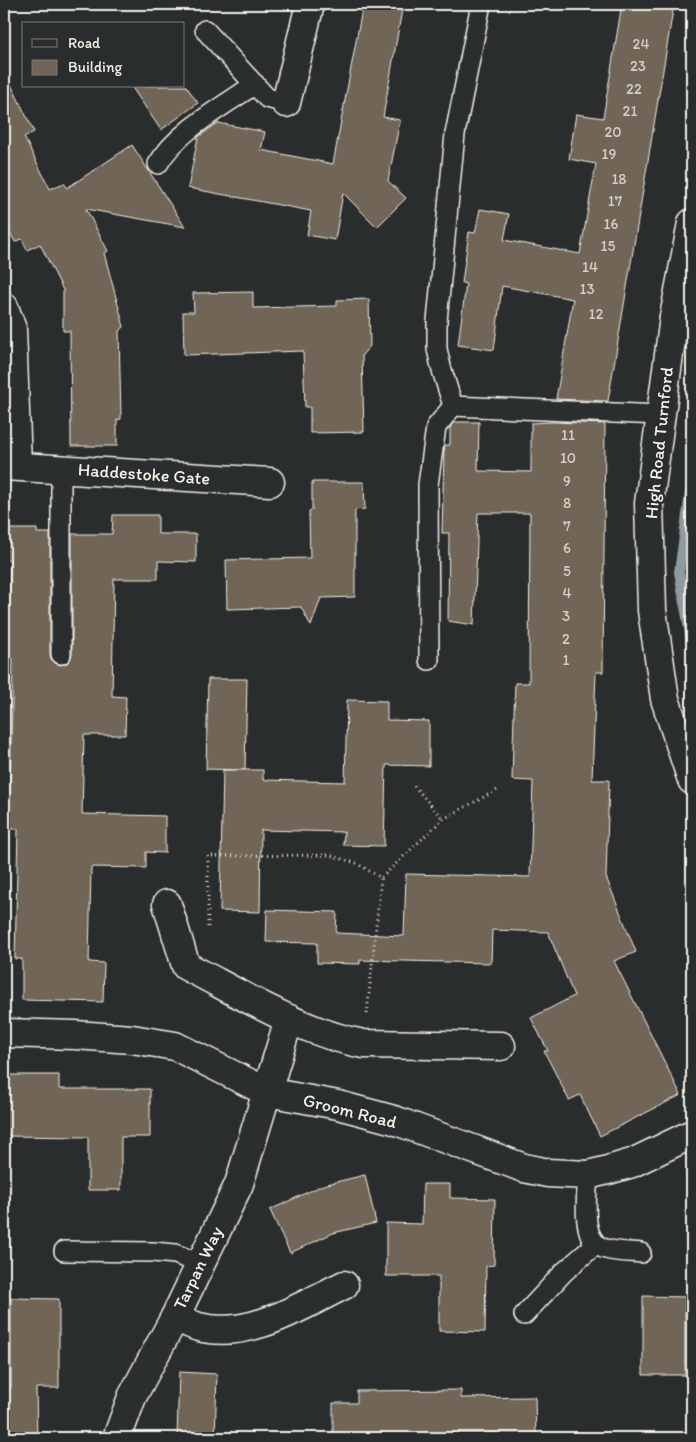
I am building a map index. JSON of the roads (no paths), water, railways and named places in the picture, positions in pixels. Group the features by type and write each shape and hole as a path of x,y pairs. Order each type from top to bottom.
{"street":[{"path":"286,103 310,4"},
{"name":"High Road Turnford","path":"692,223 683,319 660,416 648,504 652,610 665,699 692,780"},
{"name":"Haddestoke Gate","path":"4,307 12,329 10,466 270,482"},
{"path":"167,904 186,966 289,1019 346,1041 364,1044 501,1046"},
{"name":"Tarpan Way","path":"117,1438 132,1397 175,1317 239,1184 289,1019"},
{"name":"Groom Road","path":"4,1033 132,1039 175,1046 267,1092 338,1105 394,1120 524,1168 548,1173 588,1175 632,1164 692,1134"},
{"path":"175,1317 199,1327 216,1330 234,1330 275,1317 344,1285"}],"lane":[{"path":"453,406 439,358 437,321 456,134 481,4"},
{"path":"204,30 267,98 286,103"},
{"path":"158,164 166,151 185,133 255,84"},
{"path":"453,406 660,416"},
{"path":"429,660 428,485 436,427 453,406"},
{"path":"61,469 61,654"},
{"path":"588,1175 587,1224 589,1235 596,1245 605,1249 641,1253"},
{"path":"524,1315 552,1284 596,1245"},
{"path":"64,1251 175,1254 201,1264"}],"waterway":[{"path":"692,479 679,572 692,646"}]}
